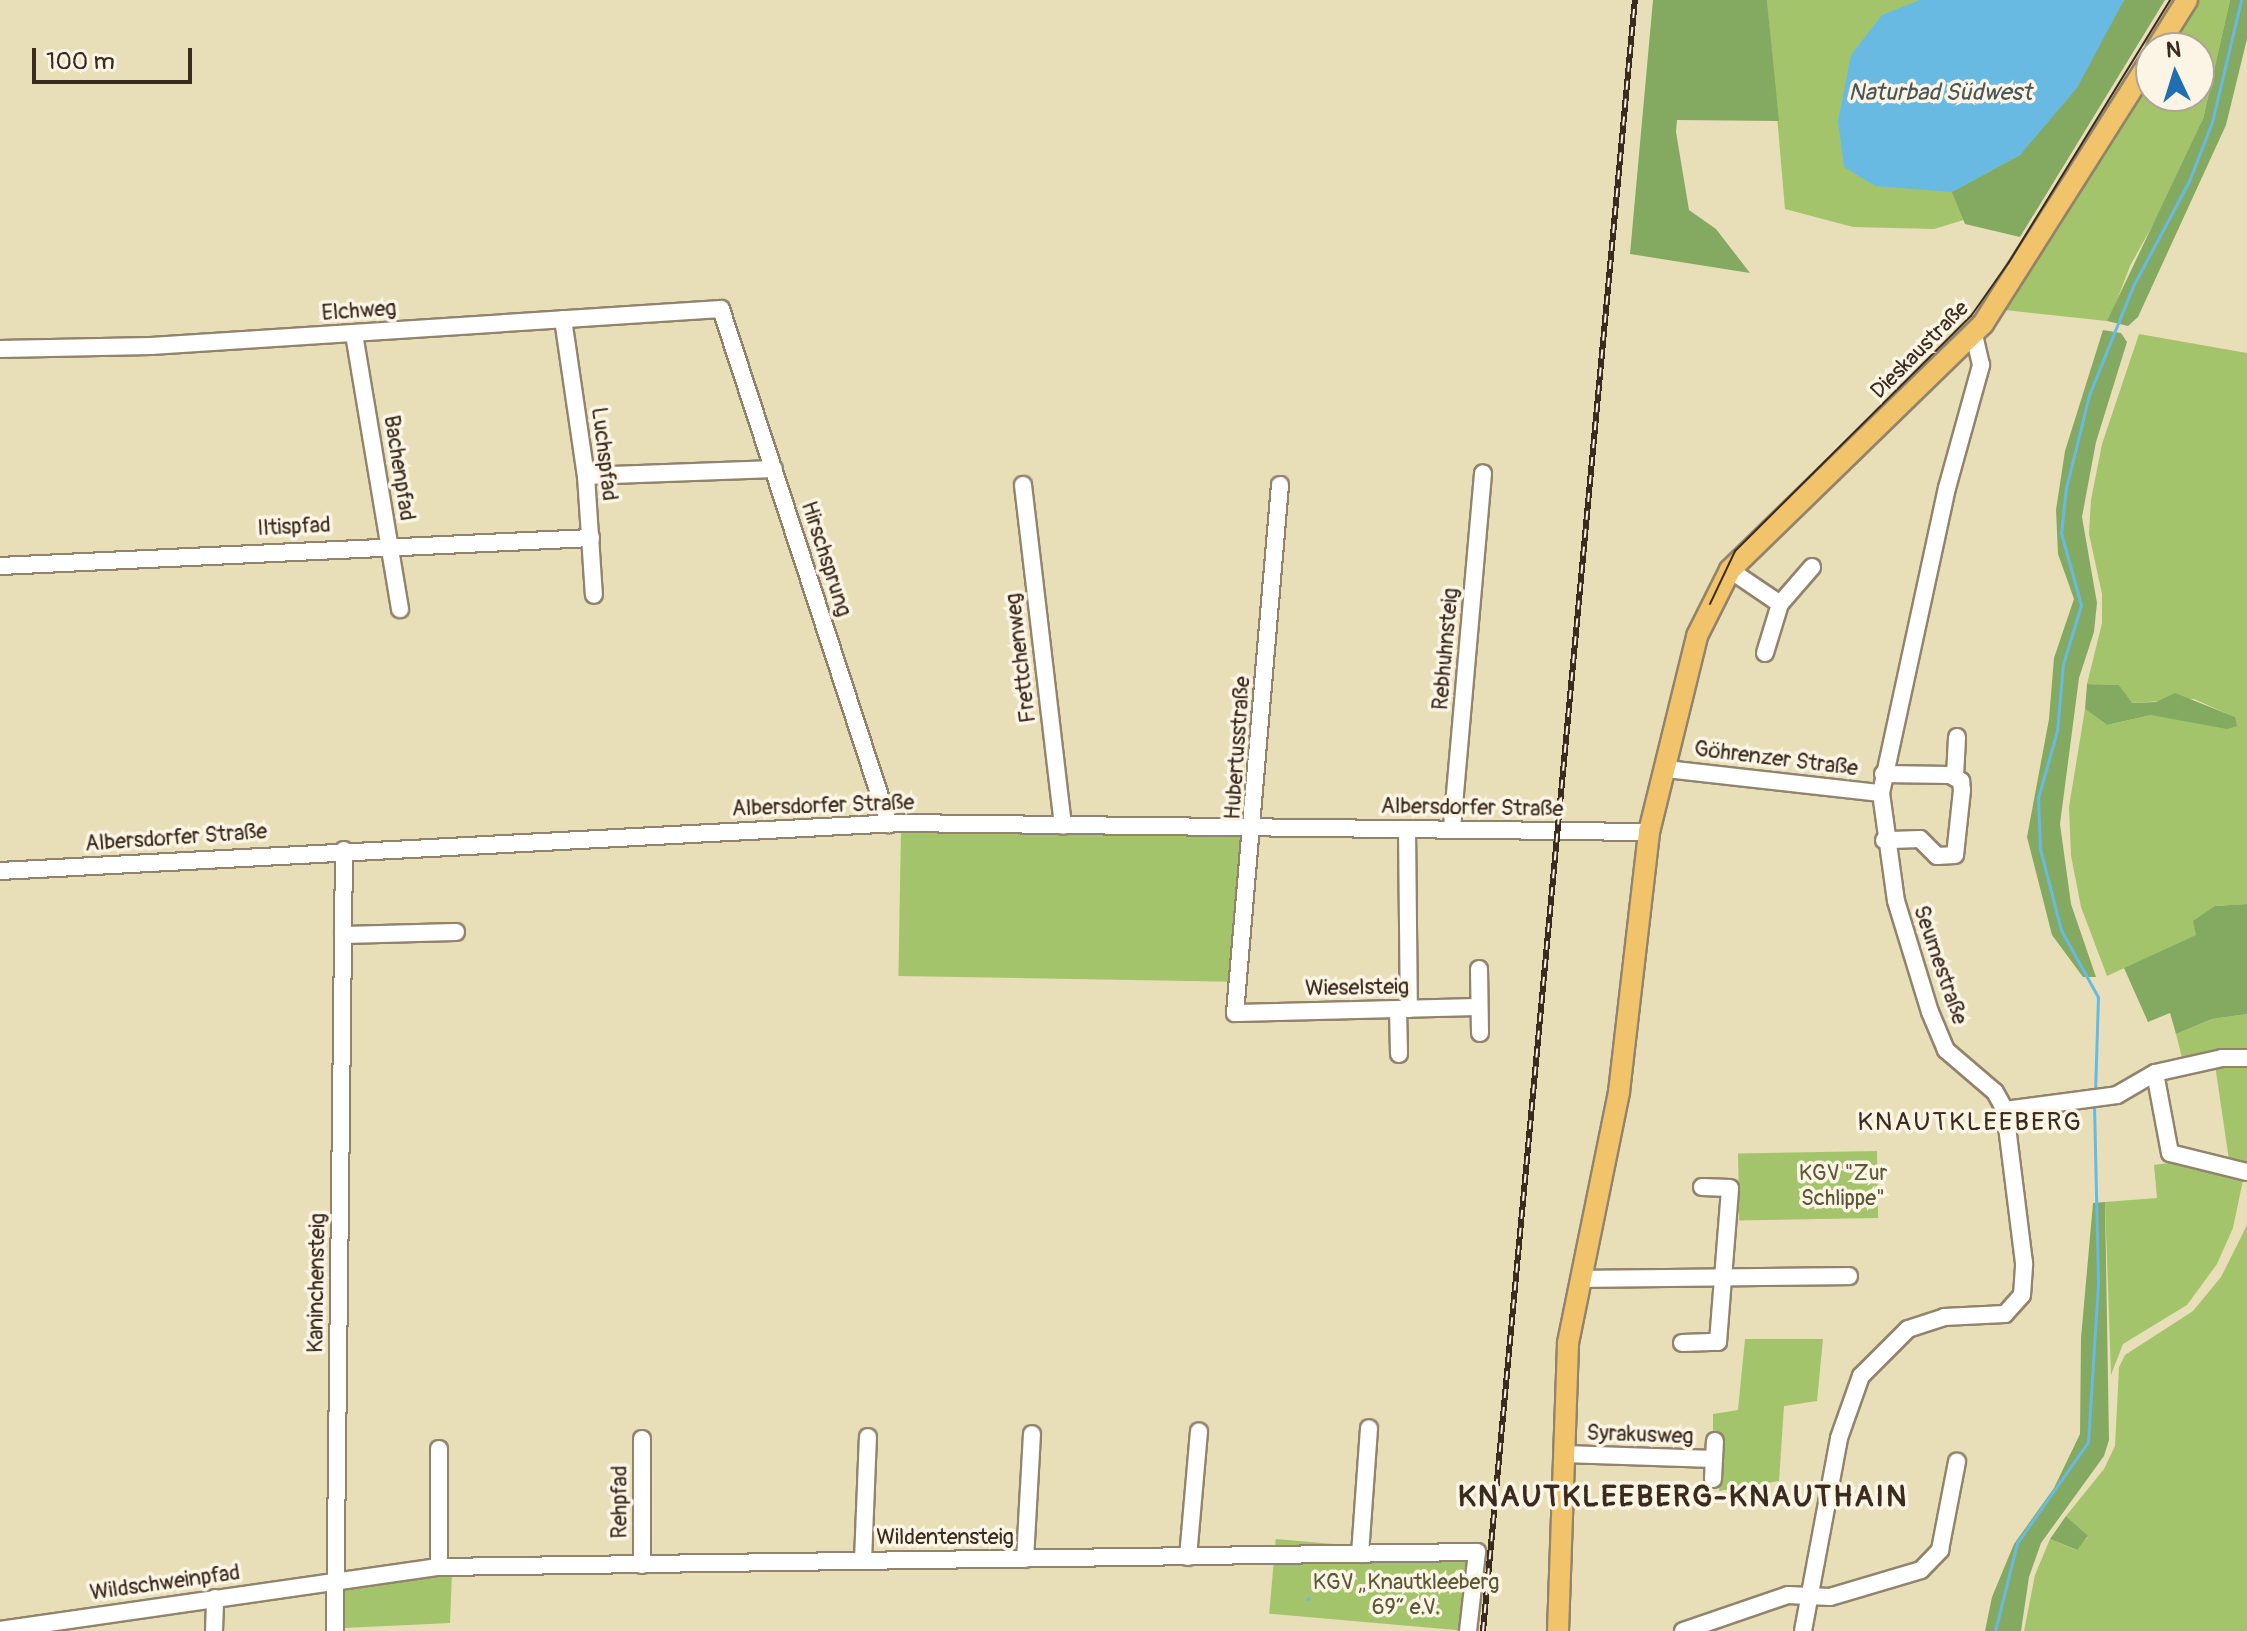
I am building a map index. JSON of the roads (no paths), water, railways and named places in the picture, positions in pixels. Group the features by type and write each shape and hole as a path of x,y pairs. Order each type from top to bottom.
{"main road":[{"path":"2167,32 2187,0"},
{"name":"Dieskaustraße","path":"1558,1631 1568,1343 1619,1092 1649,832 1697,636 1710,604 1730,570 1974,335 2135,84"}],"street":[{"name":"Elchweg","path":"0,349 354,334 721,309"},
{"name":"Hirschsprung","path":"721,309 889,824"},
{"name":"Luchspfad","path":"563,319 586,476 594,595"},
{"name":"Bachenpfad","path":"354,334 400,609"},
{"name":"Seumestraße","path":"1974,335 1981,365 1947,488 1881,793 1884,840 1896,901 1946,1050 1995,1092 2005,1110"},
{"path":"586,476 774,469"},
{"name":"Rebhuhnsteig","path":"1452,828 1483,473"},
{"name":"Frettchenweg","path":"1023,485 1063,826"},
{"name":"Hubertusstraße","path":"1235,1013 1254,829 1280,485"},
{"name":"Iltispfad","path":"0,566 389,544 591,538"},
{"path":"1765,653 1780,604 1812,567"},
{"path":"1730,570 1780,604"},
{"path":"1884,840 1920,839 1937,856 1955,855 1962,790 1955,776 1957,737"},
{"name":"Göhrenzer Straße","path":"1666,769 1881,793"},
{"path":"1883,774 1955,776"},
{"name":"Albersdorfer Straße","path":"0,871 344,850 889,824 1649,832"},
{"path":"1399,1054 1404,1009 1407,829"},
{"name":"Kaninchensteig","path":"335,1631 344,850"},
{"path":"343,935 456,932"},
{"path":"1479,969 1480,1033"},
{"name":"Wieselsteig","path":"1235,1013 1479,1007"},
{"path":"1803,1631 1847,1405 1861,1376 1908,1329 1944,1317 2005,1314 2022,1295 2024,1263 2005,1110 2117,1095 2155,1073 2222,1058 2247,1058"},
{"path":"2155,1073 2170,1153 2247,1172"},
{"path":"1682,1343 1718,1342 1730,1188 1702,1187"},
{"path":"1580,1279 1849,1276"},
{"path":"1360,1554 1369,1428"},
{"path":"1188,1557 1199,1431"},
{"path":"1025,1559 1032,1434"},
{"path":"863,1560 868,1437"},
{"name":"Rehpfad","path":"642,1439 642,1565"},
{"name":"Syrakusweg","path":"1713,1479 1715,1441"},
{"path":"439,1449 439,1567"},
{"name":"Syrakusweg","path":"1564,1454 1714,1459"},
{"path":"1683,1631 1788,1595 1830,1597 1921,1570 1940,1550 1957,1462"},
{"name":"Wildentensteig","path":"336,1579 439,1567 1477,1552 1468,1631"},
{"name":"Wildschweinpfad","path":"0,1630 80,1624 336,1579"},
{"path":"214,1631 215,1598"}],"water":[{"name":"Naturbad Südwest","path":"1920,0 2124,0 2077,88 2020,155 1952,192 1875,186 1844,167 1838,121 1851,55 1882,15"}],"waterway":[{"path":"2095,1092 2098,997 2061,930 2040,849 2038,798 2057,731 2063,664 2081,605 2061,533 2066,488 2089,395 2133,286 2189,181 2212,122 2241,0"},
{"path":"1995,1631 2017,1543 2088,1442 2098,1281 2094,1103"}],"tram line":[{"path":"1710,604 1735,551 1971,316 2009,262 2170,0"}],"railway":[{"path":"1483,1631 1635,0"}],"district":[{"name":"KNAUTKLEEBERG","path":"1970,1123"},
{"name":"KNAUTKLEEBERG-KNAUTHAIN","path":"1683,1497"}],"park label":[{"name":"KGV \"Zur Schlippe\"","path":"1843,1186"},
{"name":"KGV „Knautkleeberg 69“ e.V.","path":"1406,1594"}]}
